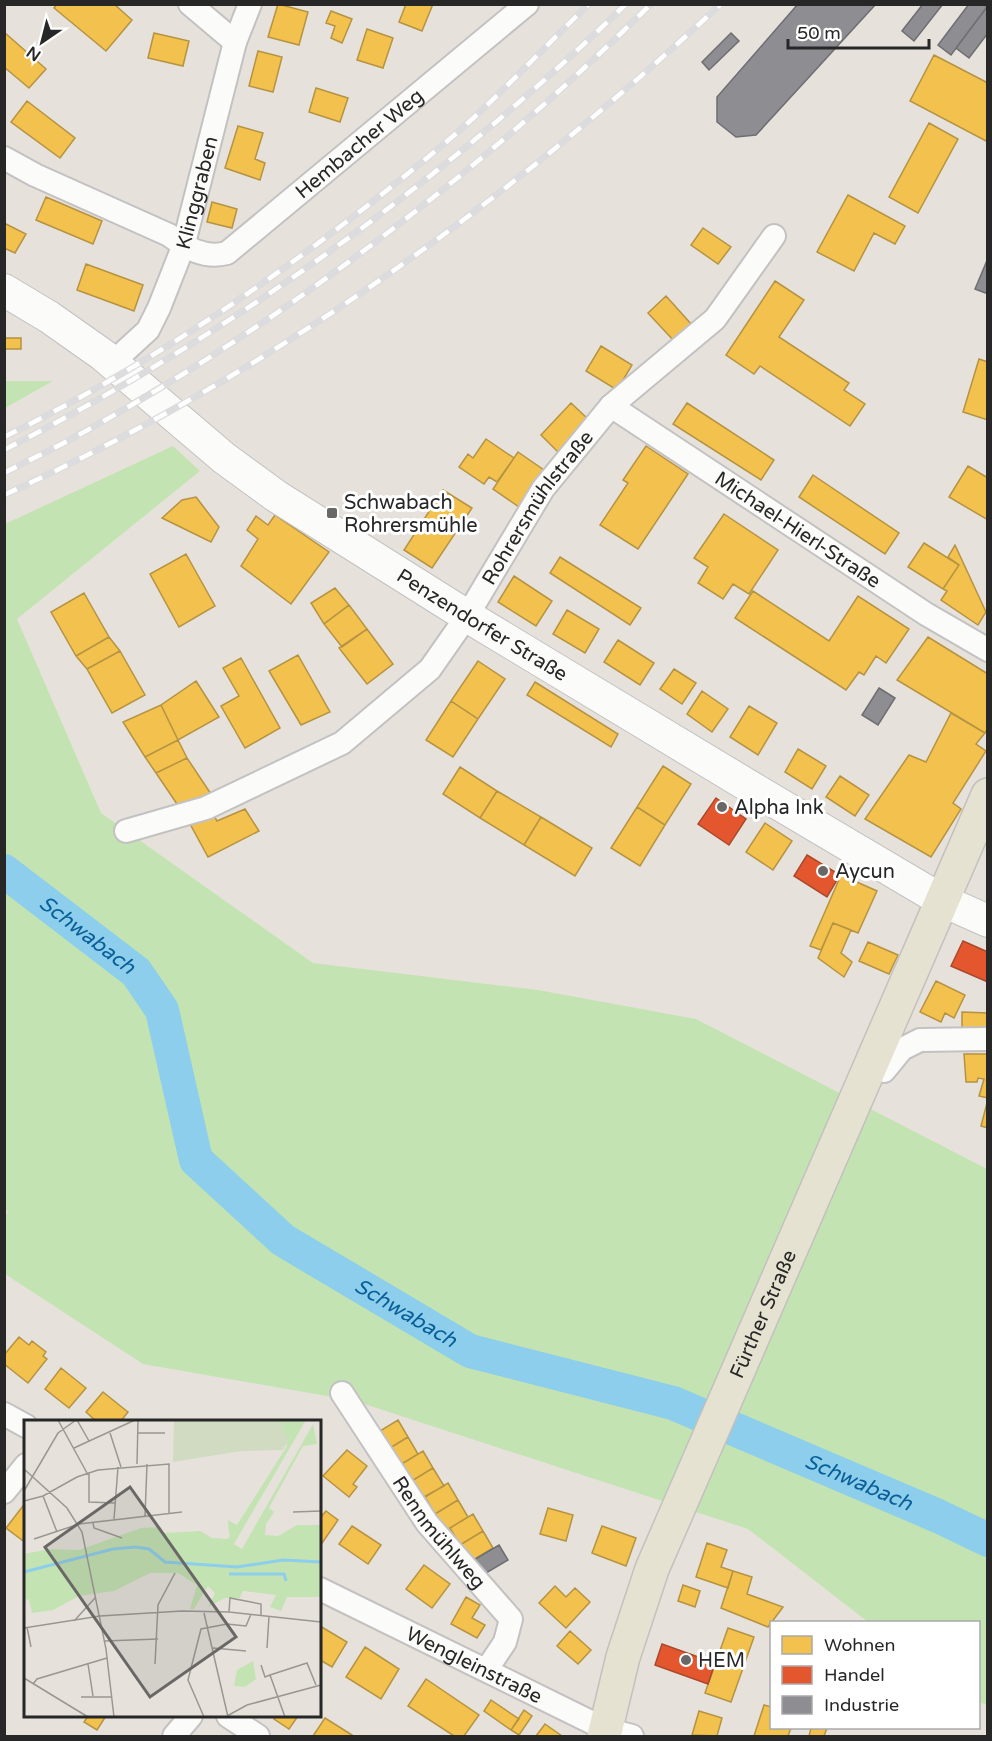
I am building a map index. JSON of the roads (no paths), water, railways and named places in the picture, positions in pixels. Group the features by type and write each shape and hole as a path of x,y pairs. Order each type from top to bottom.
{"main road":[{"name":"Penzendorfer Straße","path":"4,290 50,316 112,363 246,476 467,616 943,901 987,921"},
{"name":"Fürther Straße","path":"614,1734 623,1657 652,1569 987,795"}],"street":[{"path":"190,4 235,42"},
{"name":"Klinggraben","path":"112,363 148,330 183,247 235,42 250,4"},
{"name":"Hembacher Weg","path":"4,158 35,175 169,235 183,247 215,256 227,253 527,4"},
{"name":"Rohrersmühlstraße","path":"126,831 206,808 342,743 430,669 467,616 543,489 611,406 715,319 774,236"},
{"name":"Michael-Hierl-Straße","path":"611,406 907,601 987,650"},
{"path":"884,1071 902,1049 920,1040 987,1039"},
{"name":"Rennmühlweg","path":"342,1393 427,1523 511,1619 505,1642 487,1669"},
{"path":"4,1414 24,1425"},
{"path":"4,1492 24,1467"},
{"name":"Wengleinstraße","path":"321,1588 614,1734"},
{"path":"174,1737 190,1717"},
{"path":"229,1717 258,1737"}],"waterway":[{"name":"Schwabach","path":"4,871 136,972 162,1010 196,1160 283,1240 470,1351 673,1403 938,1516 988,1540"}],"railway":[{"path":"4,437 63,407 178,339 234,303 342,226 463,127 589,4"},
{"path":"4,450 88,405 171,356 252,305 332,250 409,193 484,132 556,70 626,4"},
{"path":"4,473 73,438 150,394 227,346 377,241 520,125 651,4"},
{"path":"4,495 102,447 198,395 292,339 382,278 471,214 557,147 721,4"}],"place":[{"name":"Schwabach Rohrersmühle","path":"332,513"},
{"name":"Alpha Ink","path":"722,807"},
{"name":"Aycun","path":"823,871"},
{"name":"HEM","path":"686,1660"}]}
